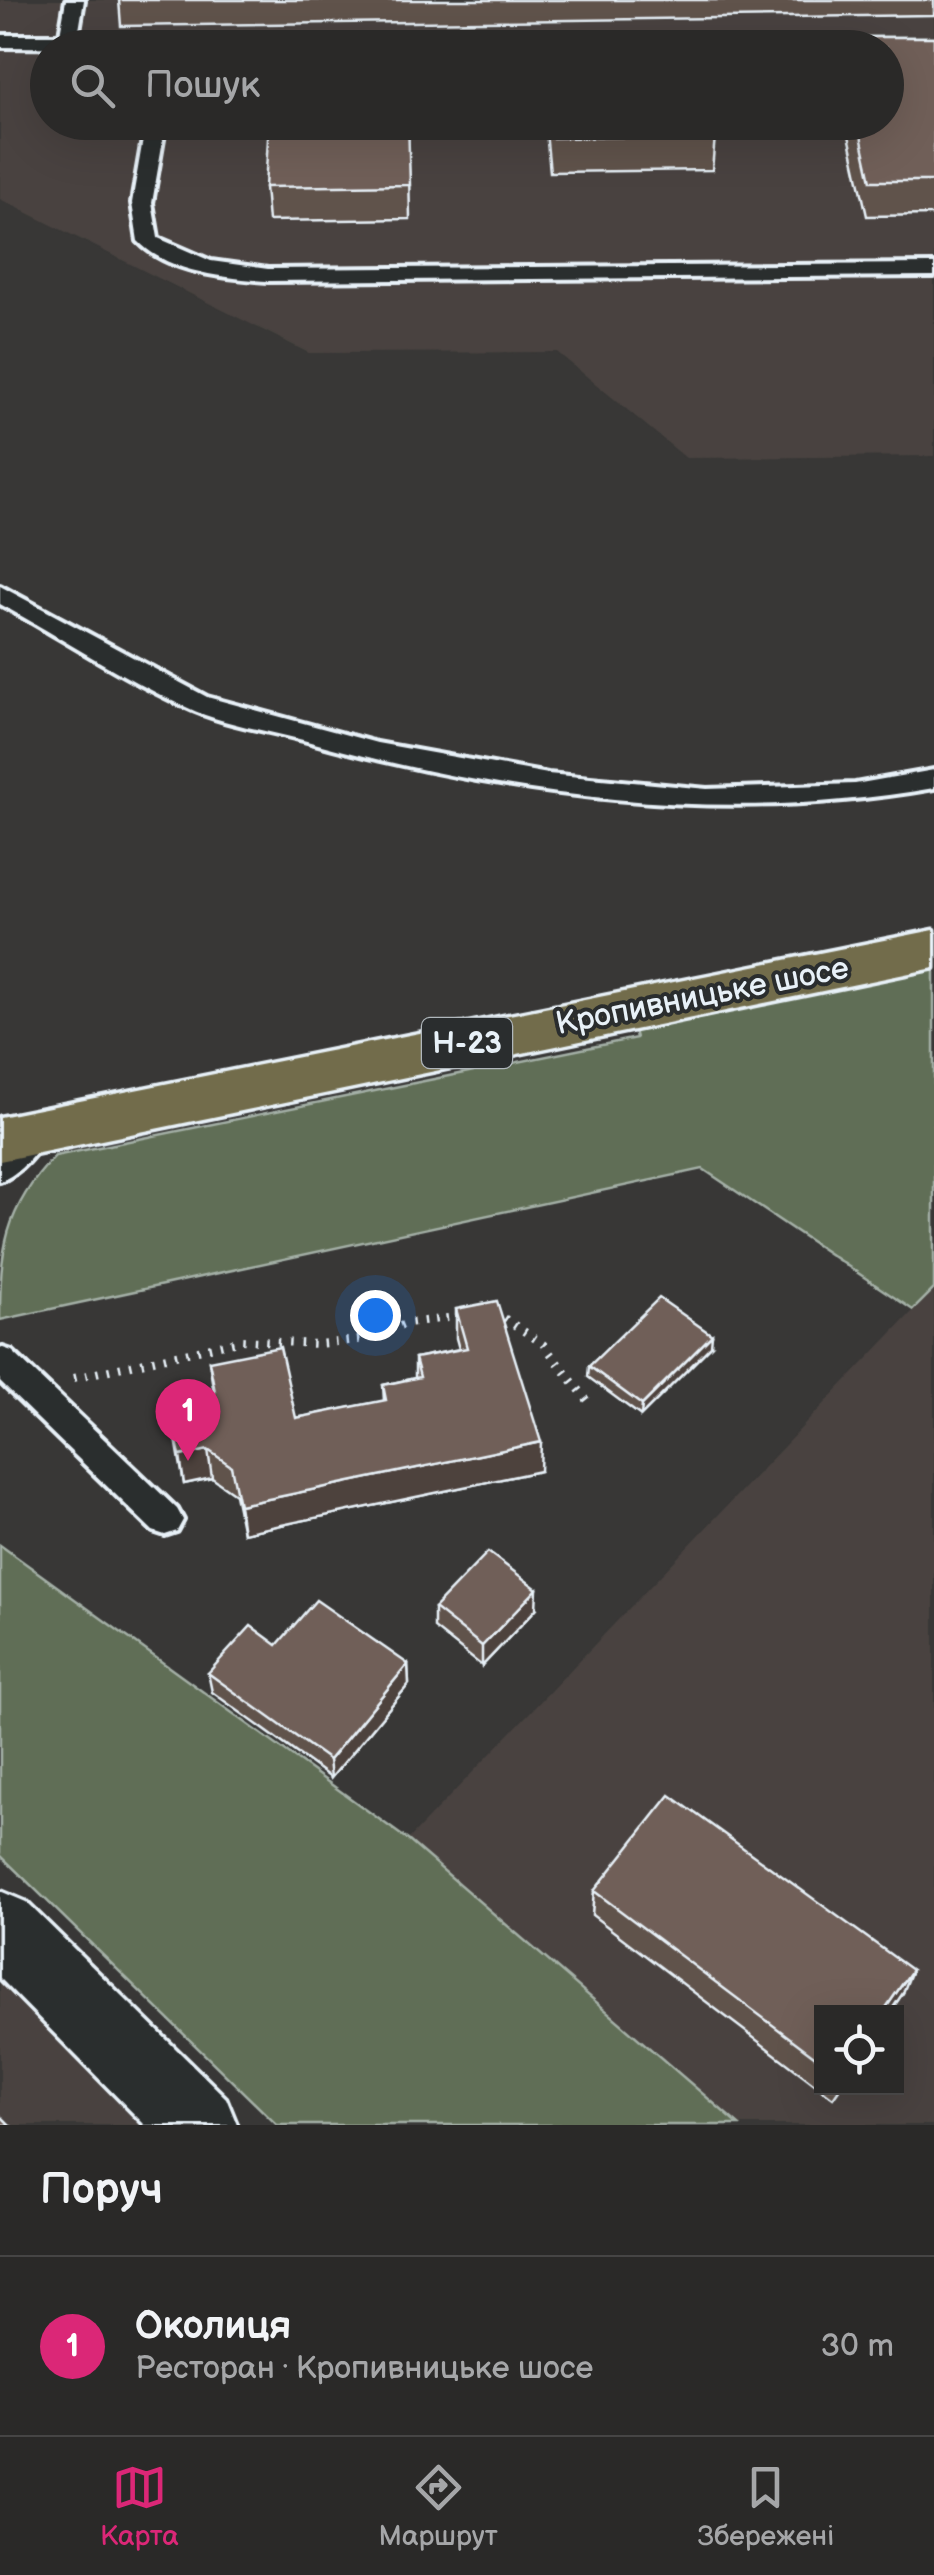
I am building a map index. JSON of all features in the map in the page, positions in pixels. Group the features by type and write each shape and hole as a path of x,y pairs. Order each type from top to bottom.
{"main road":[{"name":"Кропивницьке шосе","path":"11,1147 934,949"}],"street":[{"path":"0,1927 199,2125"}],"lane":[{"path":"70,30 75,0"},
{"path":"0,41 30,41"},
{"path":"153,140 142,204 148,240 180,261 219,272 268,275 934,270"},
{"path":"0,594 198,703 377,752 548,782 707,798 855,793 934,780"},
{"path":"0,1361 165,1520"}],"path":[{"path":"29,1388 242,1340 317,1344 368,1339 408,1323 497,1311 542,1344 592,1406"}],"shaded area":[{"path":"0,0 934,0 934,456 686,458 557,352 309,353 0,199"},
{"path":"934,1289 934,2125 739,2125 408,1840"},
{"path":"0,1965 158,2125 0,2125"}],"green space":[{"path":"934,949 934,1289 913,1310 703,1169 0,1320 1,1273 8,1232 25,1194 55,1156 636,1038 629,1010"},
{"path":"0,1545 408,1840 739,2125 277,2125 0,1855"}],"building":[{"path":"904,37 934,37 934,181 871,181 862,140 904,140"},
{"path":"268,140 409,140 410,185 265,187"},
{"path":"659,1298 712,1335 642,1405 589,1366"},
{"path":"497,1301 541,1442 239,1505 231,1466 208,1450 180,1456 172,1416 199,1411 215,1392 209,1361 280,1347 296,1418 386,1400 383,1385 420,1377 415,1358 467,1348 456,1309"},
{"path":"488,1552 537,1589 482,1646 434,1608"},
{"path":"316,1600 408,1664 329,1760 208,1673 251,1626 277,1645"},
{"path":"670,1795 912,1970 888,2005 814,2005 814,2056 594,1891"}],"place":[{"name":"Околиця","path":"188,1461"}]}
